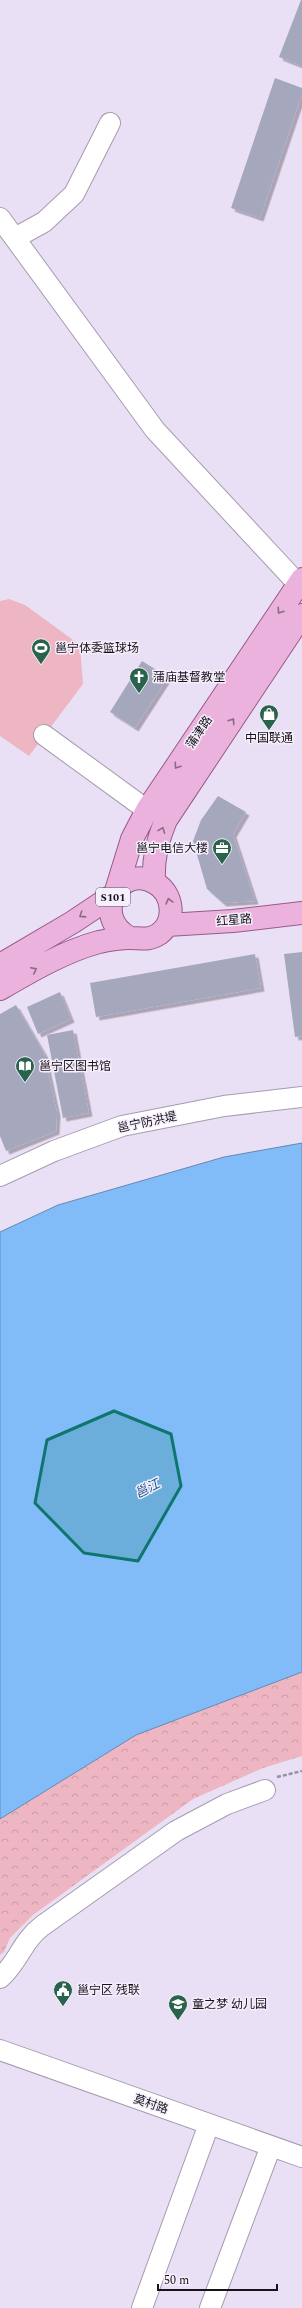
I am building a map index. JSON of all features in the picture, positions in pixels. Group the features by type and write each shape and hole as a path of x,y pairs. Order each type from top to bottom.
{"main road":[{"name":"蒲津路","path":"130,938 122,934 112,919 110,910 132,839 147,810 300,582"},
{"name":"蒲津路","path":"154,882 153,861 155,847 166,820 302,615"},
{"name":"S101","path":"114,894 120,886 132,880 145,879 154,882"},
{"path":"0,989 33,970 99,942 130,938 140,940 151,938 160,933 167,925 171,905 168,896 162,887 154,882"},
{"path":"0,964 73,922 114,894"},
{"name":"红星路","path":"167,925 233,921 302,913"}],"street":[{"path":"110,123 74,194 44,222 5,229 155,430 300,582"},
{"path":"44,735 147,810"},
{"name":"邕宁防洪堤","path":"0,1176 54,1151 122,1126 224,1106 302,1097"},
{"path":"0,1978 11,1966 25,1941 42,1926 176,1831 227,1804 265,1790"},
{"name":"莫村路","path":"0,2050 302,2157"},
{"path":"142,2308 209,2124"},
{"path":"210,2308 271,2146"}],"highlighted area":[{"path":"114,1411 171,1434 181,1486 138,1561 84,1553 35,1503 47,1440"}],"green space":[{"name":"邕宁体委篮球场","path":"9,599 25,605 80,645 83,684 29,756 0,736 0,601"},
{"path":"302,1672 302,1756 263,1768 193,1799 33,1915 10,1938 4,1952 0,1955 0,1819 136,1735"}],"water":[{"name":"邕江","path":"302,1143 302,1672 136,1735 0,1819 0,1232 58,1205 224,1157"}],"building":[{"path":"302,0 302,66 279,57"},
{"path":"275,78 302,88 302,94 260,218 231,208"},
{"name":"蒲庙基督教堂","path":"142,661 168,677 135,728 110,712"},
{"name":"邕宁电信大楼","path":"218,796 246,812 233,834 255,901 223,903 207,889 193,841 201,820"},
{"path":"302,952 302,1036 295,1037 284,954"},
{"path":"255,954 261,988 96,1017 90,983"},
{"path":"60,992 71,1019 38,1034 27,1007"},
{"name":"邕宁区图书馆","path":"16,1005 44,1053 57,1113 56,1131 6,1151 0,1136 0,1014"},
{"path":"73,1030 89,1113 63,1118 47,1035"}],"place":[{"name":"邕宁体委篮球场","path":"41,665"},
{"name":"蒲庙基督教堂","path":"139,694"},
{"name":"中国联通","path":"269,731"},
{"name":"邕宁电信大楼","path":"222,865"},
{"name":"邕宁区图书馆","path":"25,1083"},
{"name":"邕宁区 残联","path":"63,2007"},
{"name":"童之梦 幼儿园","path":"178,2021"}]}
